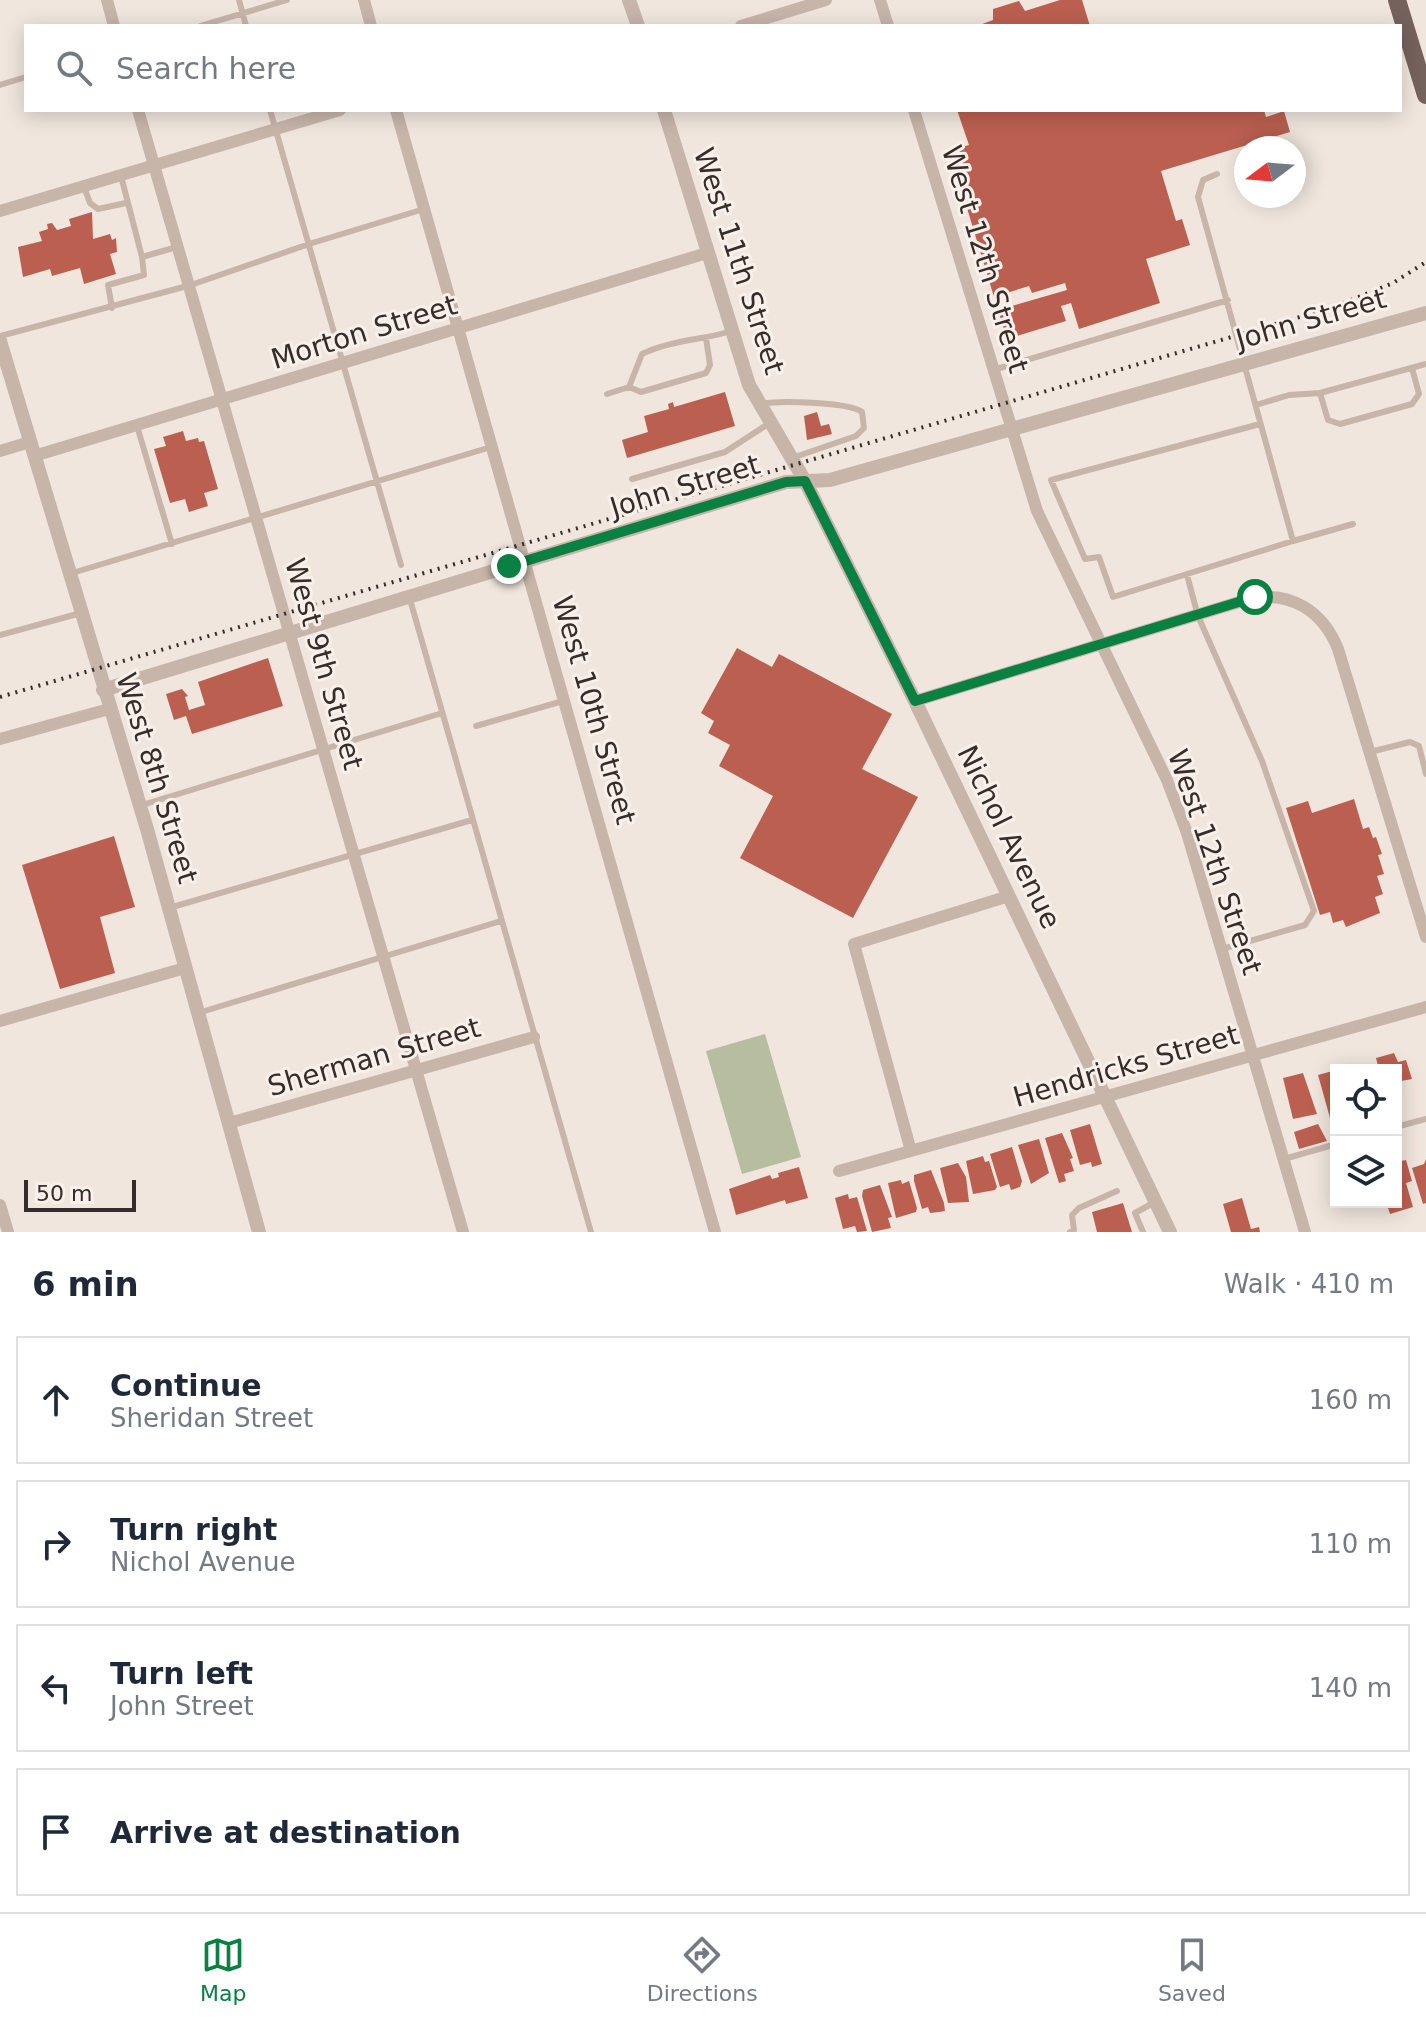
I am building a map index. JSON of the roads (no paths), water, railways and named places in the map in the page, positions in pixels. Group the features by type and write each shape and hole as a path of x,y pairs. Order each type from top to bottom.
{"main road":[{"path":"1397,0 1426,95"}],"street":[{"path":"107,0 113,24"},
{"path":"364,0 370,24"},
{"path":"629,0 634,24"},
{"path":"748,24 826,0"},
{"path":"880,0 887,24"},
{"name":"West 9th Street","path":"139,112 463,1232"},
{"path":"0,211 333,112"},
{"name":"West 10th Street","path":"397,112 715,1232"},
{"name":"West 11th Street","path":"665,112 749,385 794,462"},
{"name":"West 12th Street","path":"915,112 1037,511 1167,780 1222,949 1305,1232"},
{"name":"Morton Street","path":"0,451 32,449 137,426 707,253"},
{"name":"John Street","path":"103,690 786,482 830,480 1013,432 1426,313"},
{"name":"West 8th Street","path":"0,338 169,908 259,1232"},
{"name":"Nichol Avenue","path":"794,462 915,701 1170,1232"},
{"path":"915,701 1104,646 1255,597 1287,598 1303,605 1331,632 1426,937"},
{"path":"0,739 109,709"},
{"path":"911,1151 854,944 1009,896"},
{"path":"0,1021 185,968"},
{"name":"Hendricks Street","path":"839,1171 1426,1007"},
{"name":"Sherman Street","path":"229,1123 534,1037"},
{"path":"0,1205 8,1232"}],"lane":[{"path":"239,0 245,24"},
{"path":"206,24 287,0"},
{"path":"0,85 24,78"},
{"path":"271,112 401,565"},
{"path":"1217,174 1203,180 1198,197 1247,364 1260,424 1293,541"},
{"path":"112,308 108,285 144,275 121,175"},
{"path":"84,186 90,203 98,209 126,203"},
{"path":"0,338 191,285 424,209"},
{"path":"142,257 179,246"},
{"path":"993,370 1228,300"},
{"path":"629,387 642,354 696,336 706,338 732,331"},
{"path":"607,394 629,387 641,392 706,373 710,365 706,338"},
{"path":"1256,405 1289,395 1320,393 1426,364"},
{"path":"1320,393 1328,420 1340,424 1412,404 1419,394 1412,368"},
{"path":"760,404 780,401 851,407 862,412 864,428 856,436 794,462"},
{"path":"632,479 725,452 771,422"},
{"path":"1260,424 1051,480 1085,559 1099,557 1113,597 1353,524"},
{"path":"137,426 172,544"},
{"path":"69,574 493,447"},
{"path":"1187,575 1198,616 1262,761 1314,911 1305,925 1222,949"},
{"path":"409,596 591,1232"},
{"path":"0,635 81,613"},
{"path":"476,726 566,700"},
{"path":"139,806 442,713"},
{"path":"1370,752 1410,742 1419,746 1426,774"},
{"path":"169,908 472,820"},
{"path":"198,1013 383,954 501,921"},
{"path":"1402,1125 1426,1119"},
{"path":"1284,1159 1330,1146"},
{"path":"1070,1232 1074,1230 1072,1215 1079,1208 1117,1191"},
{"path":"1143,1232 1135,1213 1155,1202"}],"railway":[{"path":"0,697 1334,307 1393,283 1426,262"}]}
